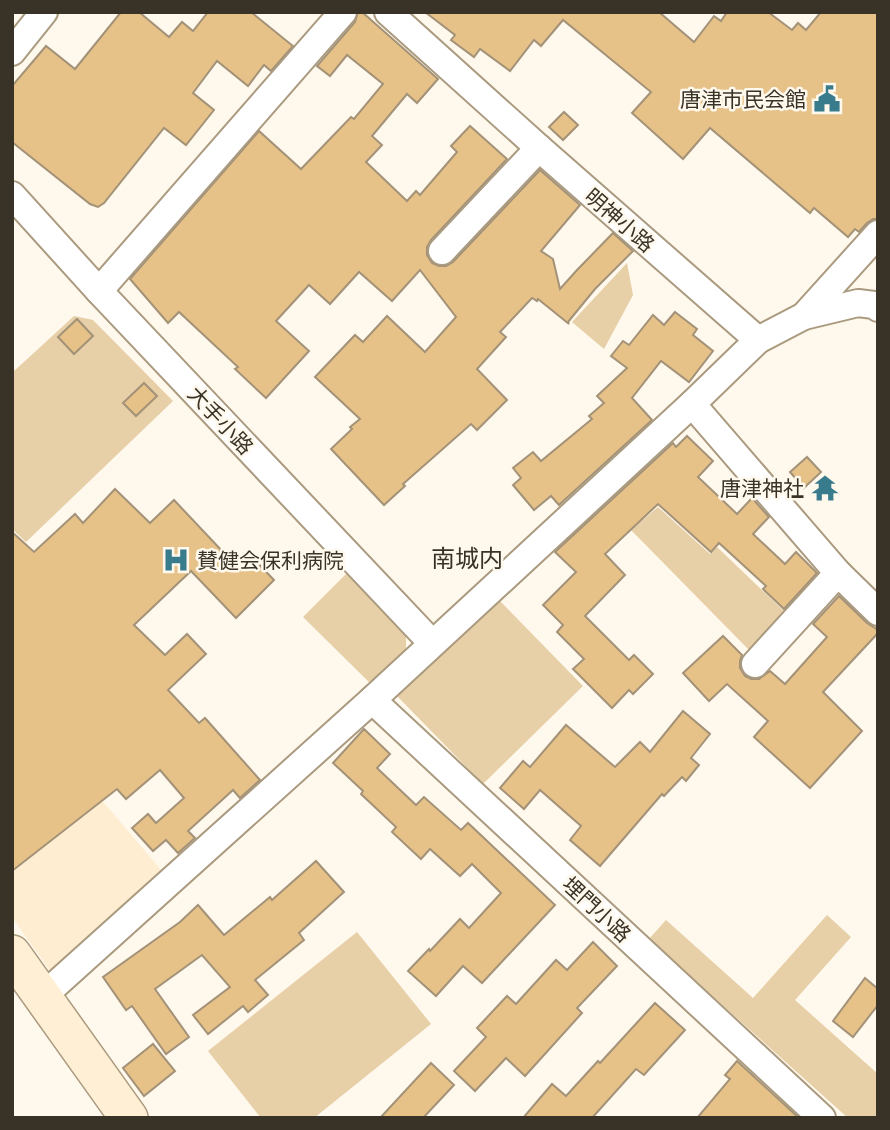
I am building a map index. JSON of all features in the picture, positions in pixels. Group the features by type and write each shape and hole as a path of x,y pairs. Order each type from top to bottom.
{"street":[{"path":"12,52 44,12"},
{"path":"99,291 343,12"},
{"name":"明神小路","path":"388,12 758,341"},
{"path":"442,251 539,148"},
{"name":"大手小路","path":"12,195 99,291 432,643"},
{"path":"804,317 878,234"},
{"path":"43,996 372,700 758,341 804,317 858,303 878,308"},
{"path":"692,404 838,573 878,612"},
{"path":"755,664 838,573"},
{"name":"埋門小路","path":"372,700 822,1118"},
{"path":"12,954 129,1118"}],"shaded area":[{"path":"627,263 633,295 604,349 572,322"},
{"path":"74,316 93,320 173,401 26,542 12,529 12,373"},
{"path":"658,507 710,554 717,547 787,614 752,653 631,530"},
{"path":"12,532 40,558 76,770 162,871 53,975 12,917"},
{"path":"351,569 406,623 406,649 371,684 303,617"},
{"path":"497,598 583,686 483,784 397,696"},
{"path":"827,915 851,937 795,1000 878,1074 878,1118 848,1118 649,939 666,920 753,998"},
{"path":"357,932 431,1024 314,1118 261,1118 208,1051"}],"building":[{"path":"121,12 139,12 169,37 182,22 193,31 208,12 251,12 293,46 271,71 264,65 248,86 217,61 193,93 214,110 186,145 164,128 98,207 90,204 12,142 12,86 46,46 75,69"},
{"path":"358,12 362,12 438,79 417,103 407,94 372,136 382,145 366,162 407,201 416,191 420,195 457,152 451,146 470,126 507,159 431,240 427,255 432,263 446,266 453,262 540,170 580,205 541,251 553,259 560,289 613,233 633,251 595,289 569,324 538,299 537,301 532,298 500,332 506,337 477,369 507,400 477,430 471,424 403,484 405,486 384,505 331,449 360,419 315,377 355,335 363,342 387,316 425,352 456,317 420,270 392,301 359,272 330,304 309,285 276,321 309,351 266,398 235,369 238,367 179,312 168,323 130,279 259,131 301,169 351,117 354,119 383,84 347,55 330,76 317,66 355,22"},
{"path":"425,12 659,12 694,42 714,16 721,21 727,12 768,12 792,30 798,23 806,30 821,12 878,12 878,219 867,223 859,232 855,229 848,237 814,208 810,213 710,128 683,159 632,113 651,92 563,20 541,46 534,40 510,71 480,49 474,57 451,40 455,35"},
{"path":"564,112 578,125 563,140 549,127"},
{"path":"675,312 697,329 693,335 713,351 689,382 661,361 632,398 652,420 559,505 551,496 534,510 513,485 521,478 513,468 533,452 541,461 592,419 589,416 604,403 597,396 627,368 611,356 623,341 629,345 653,315 664,325"},
{"path":"77,319 93,336 74,354 58,337"},
{"path":"144,383 157,396 136,416 123,403"},
{"path":"687,436 713,461 698,477 737,514 752,498 769,517 753,534 785,564 796,552 817,573 784,609 763,589 766,586 719,543 711,552 658,504 605,554 625,575 585,616 629,660 634,655 653,674 633,694 629,690 612,708 573,669 584,659 557,632 563,625 543,605 576,572 555,552 673,443 676,447"},
{"path":"807,457 821,472 804,488 790,472"},
{"path":"115,489 150,523 174,500 240,570 253,558 274,580 236,618 191,571 134,625 165,655 187,634 206,654 168,690 199,723 205,718 260,780 240,798 233,790 188,831 195,838 178,853 166,840 153,851 132,828 148,814 156,823 184,798 160,770 126,799 117,789 12,871 12,532 34,552 75,514 83,523"},
{"path":"839,596 878,630 878,633 823,692 862,731 810,788 754,737 768,721 727,684 709,701 683,673 723,636 742,655 740,668 745,676 759,679 770,671 785,684 827,637 813,624"},
{"path":"683,711 710,734 691,758 699,765 686,781 682,777 664,796 662,794 600,866 570,840 581,826 540,790 524,809 500,788 523,761 530,767 566,725 615,767 640,742 650,752"},
{"path":"364,729 390,754 377,768 416,805 424,797 461,830 468,823 555,905 482,983 463,966 436,996 408,971 460,919 469,928 501,893 472,864 460,876 430,849 421,859 392,832 396,827 361,794 363,791 333,763"},
{"path":"316,861 344,892 299,933 304,940 255,980 268,995 248,1012 243,1006 208,1034 193,1015 230,987 202,955 155,989 189,1037 166,1054 132,1006 126,1010 103,977 180,922 198,905 224,935 270,897 272,900"},
{"path":"593,942 617,966 577,1008 582,1013 525,1076 506,1058 475,1091 454,1071 486,1037 477,1028 507,996 516,1004 556,960 567,970"},
{"path":"865,978 878,989 878,1005 853,1037 833,1021"},
{"path":"655,1003 685,1030 644,1075 636,1069 592,1118 523,1118 552,1084 566,1096"},
{"path":"153,1044 175,1071 144,1096 123,1068"},
{"path":"737,1061 799,1118 697,1118 730,1079 725,1075"},
{"path":"431,1063 454,1085 423,1118 380,1118"}],"place":[{"name":"唐津市民会館","path":"827,99"},
{"name":"唐津神社","path":"825,488"},
{"name":"賛健会保利病院","path":"176,560"}],"district":[{"name":"南城内","path":"467,557"}]}
